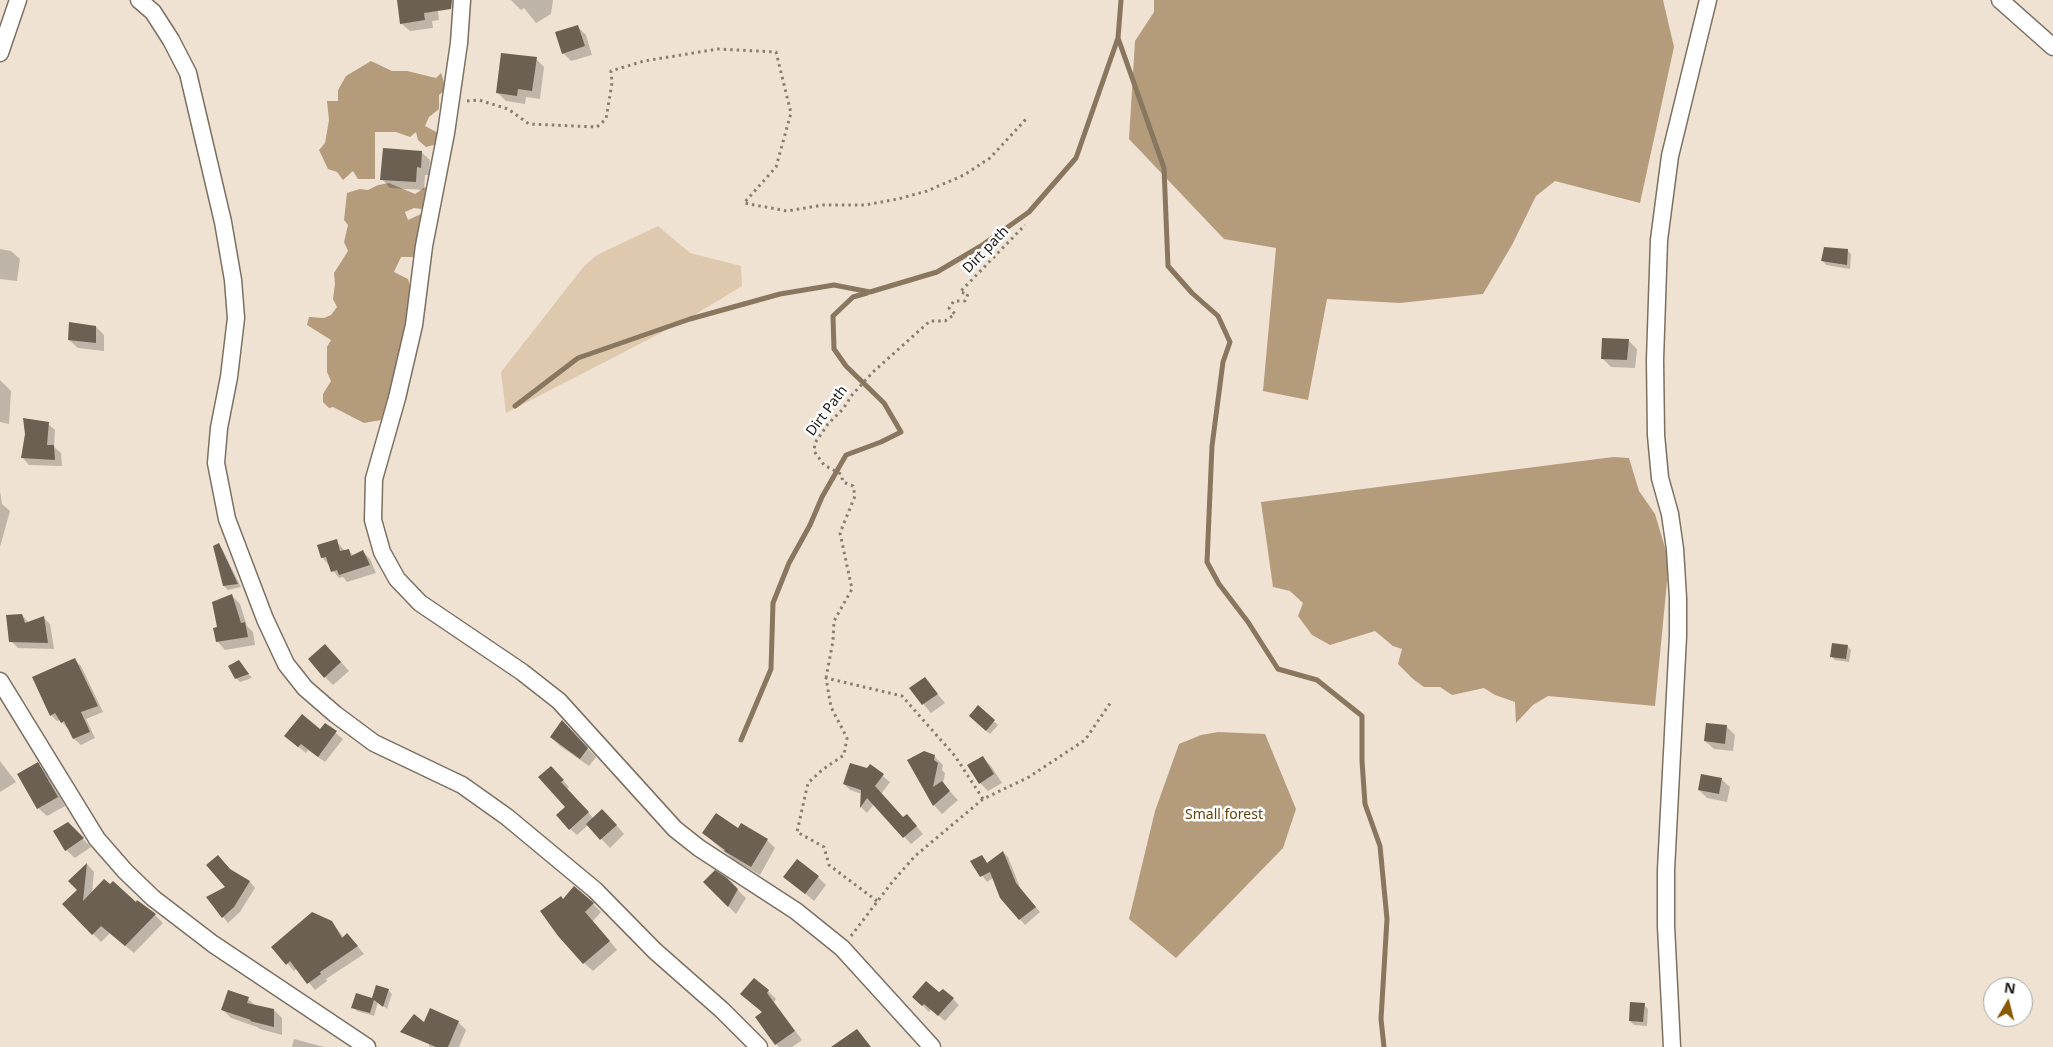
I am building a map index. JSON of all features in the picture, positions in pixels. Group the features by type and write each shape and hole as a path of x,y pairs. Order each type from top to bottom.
{"street":[{"path":"139,0 153,12 171,40 188,73 223,222 234,280 236,318 229,377 219,428 216,463 227,519 245,560 265,618 286,664 306,688 335,714 374,743 462,785 507,816 595,890 655,951 722,1010 759,1047"},
{"path":"462,0 459,43 424,246 414,325 397,398 374,478 373,520 382,552 397,579 420,603 522,672 560,702 675,829 699,848 796,911 842,948 932,1047"},
{"path":"1672,1047 1666,926 1666,879 1678,636 1678,598 1670,514 1660,478 1656,435 1655,360 1659,240 1670,156 1708,0"},
{"path":"2000,0 2053,47"},
{"path":"0,53 19,1"},
{"path":"0,681 97,839 125,871 153,898 213,944 367,1047"}],"path":[{"path":"450,101 479,100 508,109 529,124 597,127 606,119 612,83 611,71 644,60 718,48 776,52 791,113 776,167 744,203 787,211 823,205 865,205 927,191 964,175 990,158 1027,118"},
{"name":"Dirt path","path":"873,372 930,321 945,321 955,314 949,308 954,301 965,301 968,294 960,292 1025,225"},
{"name":"Dirt Path","path":"873,372 852,395 843,409 828,424 815,443 814,451 824,465 841,474 843,482 854,486 855,496 840,533 852,589 834,621 826,678 831,707 847,738 844,755 822,770 808,783 797,832 824,847 829,865 877,901"},
{"path":"826,678 902,696 955,756 984,799"},
{"path":"842,948 877,901 915,856 984,799 1029,777 1085,740 1111,702"}],"shaded area":[{"path":"658,226 690,253 741,266 742,286 686,320 506,413 501,372 585,265 597,255"}],"green space":[{"path":"1154,0 1663,0 1674,47 1640,203 1555,181 1536,196 1512,245 1483,294 1400,303 1327,299 1308,400 1263,391 1276,248 1224,239 1129,139 1135,41 1154,12"},
{"path":"371,61 392,71 407,71 436,78 441,73 446,89 439,95 439,109 429,117 425,126 438,133 441,143 426,147 418,140 416,132 410,137 396,132 375,132 375,179 358,179 353,171 343,180 337,172 328,169 319,150 325,143 329,120 327,101 338,101 338,90 346,76"},
{"path":"389,183 415,194 427,186 430,196 429,210 414,208 405,212 408,220 421,214 420,257 401,257 394,272 408,279 413,296 412,323 381,420 364,423 333,407 329,408 323,402 323,394 331,381 327,372 327,347 331,340 307,325 309,317 324,318 331,315 337,307 333,299 334,273 348,251 344,242 348,225 344,220 347,193 360,189 368,190 378,185"},
{"path":"1613,457 1629,458 1639,491 1655,514 1669,561 1655,706 1548,696 1533,705 1516,723 1515,702 1495,695 1484,688 1452,695 1440,687 1424,687 1398,664 1402,649 1393,646 1375,631 1330,645 1312,635 1298,616 1303,603 1290,591 1273,587 1261,502"},
{"name":"Small forest","path":"1218,732 1265,734 1296,809 1283,848 1176,958 1129,919 1155,811 1179,744 1201,735"}],"building":[{"path":"397,0 452,0 451,9 424,13 425,20 400,24"},
{"path":"578,25 585,46 562,54 555,32"},
{"path":"501,53 537,57 532,91 518,89 517,96 496,93"},
{"path":"383,148 422,151 421,168 417,167 416,182 380,180"},
{"path":"1824,247 1848,249 1847,265 1821,261"},
{"path":"69,322 96,326 96,343 68,340"},
{"path":"1602,338 1629,339 1627,360 1601,359"},
{"path":"23,418 49,422 47,445 54,445 55,460 21,458 25,434"},
{"path":"337,539 340,551 349,549 351,556 363,550 370,565 339,575 337,570 331,572 326,557 321,558 317,545"},
{"path":"219,543 238,584 223,586 213,546"},
{"path":"232,594 241,623 245,622 248,637 216,642 213,628 217,627 212,602"},
{"path":"22,614 25,623 44,616 48,643 9,642 6,615"},
{"path":"1832,643 1848,645 1846,659 1830,657"},
{"path":"325,644 341,662 324,678 308,659"},
{"path":"75,658 98,706 81,712 90,732 73,739 64,721 61,723 55,713 50,716 32,677"},
{"path":"239,660 249,674 235,679 228,666"},
{"path":"925,677 938,694 922,705 909,688"},
{"path":"978,705 995,720 986,731 969,716"},
{"path":"302,714 320,729 325,723 337,731 318,757 301,744 298,747 284,736"},
{"path":"562,720 588,748 580,759 550,737"},
{"path":"1706,723 1727,725 1725,744 1704,741"},
{"path":"924,751 935,755 934,760 938,763 933,787 942,781 950,791 933,806 907,760"},
{"path":"983,756 994,774 979,784 967,765"},
{"path":"38,762 58,797 37,809 17,774"},
{"path":"850,763 867,768 870,764 884,774 875,786 903,817 907,814 917,826 903,838 867,798 860,808 861,790 843,784"},
{"path":"551,766 564,780 561,782 589,812 569,830 556,815 565,807 538,777"},
{"path":"1701,774 1722,778 1719,794 1698,790"},
{"path":"602,809 617,825 600,840 586,824"},
{"path":"716,813 738,828 741,823 768,839 751,867 724,851 702,833"},
{"path":"68,822 84,838 65,851 53,831"},
{"path":"1003,851 1016,883 1036,907 1019,920 1000,898 990,872 980,877 970,861 982,855 987,863"},
{"path":"218,855 230,869 250,881 234,907 222,918 206,897 225,887 206,865"},
{"path":"797,859 819,876 805,894 783,877"},
{"path":"87,863 83,901 104,879 110,884 113,881 136,902 137,900 156,914 125,946 101,926 92,935 62,904 77,890 68,881"},
{"path":"715,870 738,889 728,907 703,882"},
{"path":"574,886 594,903 585,912 610,941 583,964 558,936 540,911 561,896 563,899"},
{"path":"312,912 332,921 342,938 347,933 358,946 320,972 321,974 307,984 290,961 286,965 271,947"},
{"path":"754,978 769,990 767,993 795,1031 775,1045 755,1017 762,1012 740,994"},
{"path":"926,981 939,992 943,989 954,998 938,1016 912,997"},
{"path":"376,985 389,989 383,1007 374,1000 370,1013 351,1008 356,993 372,998"},
{"path":"228,990 249,997 247,1003 274,1009 274,1027 250,1021 221,1010"},
{"path":"1630,1002 1645,1003 1643,1022 1629,1021"},
{"path":"430,1008 459,1021 448,1047 436,1047 400,1032 414,1014 424,1022"},
{"path":"857,1029 871,1047 831,1047"}],"waterway":[{"path":"515,406 578,358 690,319 780,294 834,285 870,292 937,272 981,246 1029,212 1076,158 1118,38 1121,0"},
{"path":"1118,38 1164,168 1168,266 1192,293 1218,316 1230,342 1223,362 1212,446 1207,562 1219,584 1248,622 1278,669 1317,680 1362,716 1362,761 1365,804 1380,846 1387,919 1381,1019 1384,1047"},
{"path":"741,740 771,669 773,603 789,563 810,525 822,497 846,455 881,442 901,432 884,403 846,366 834,349 833,316 853,297 867,293"}]}
